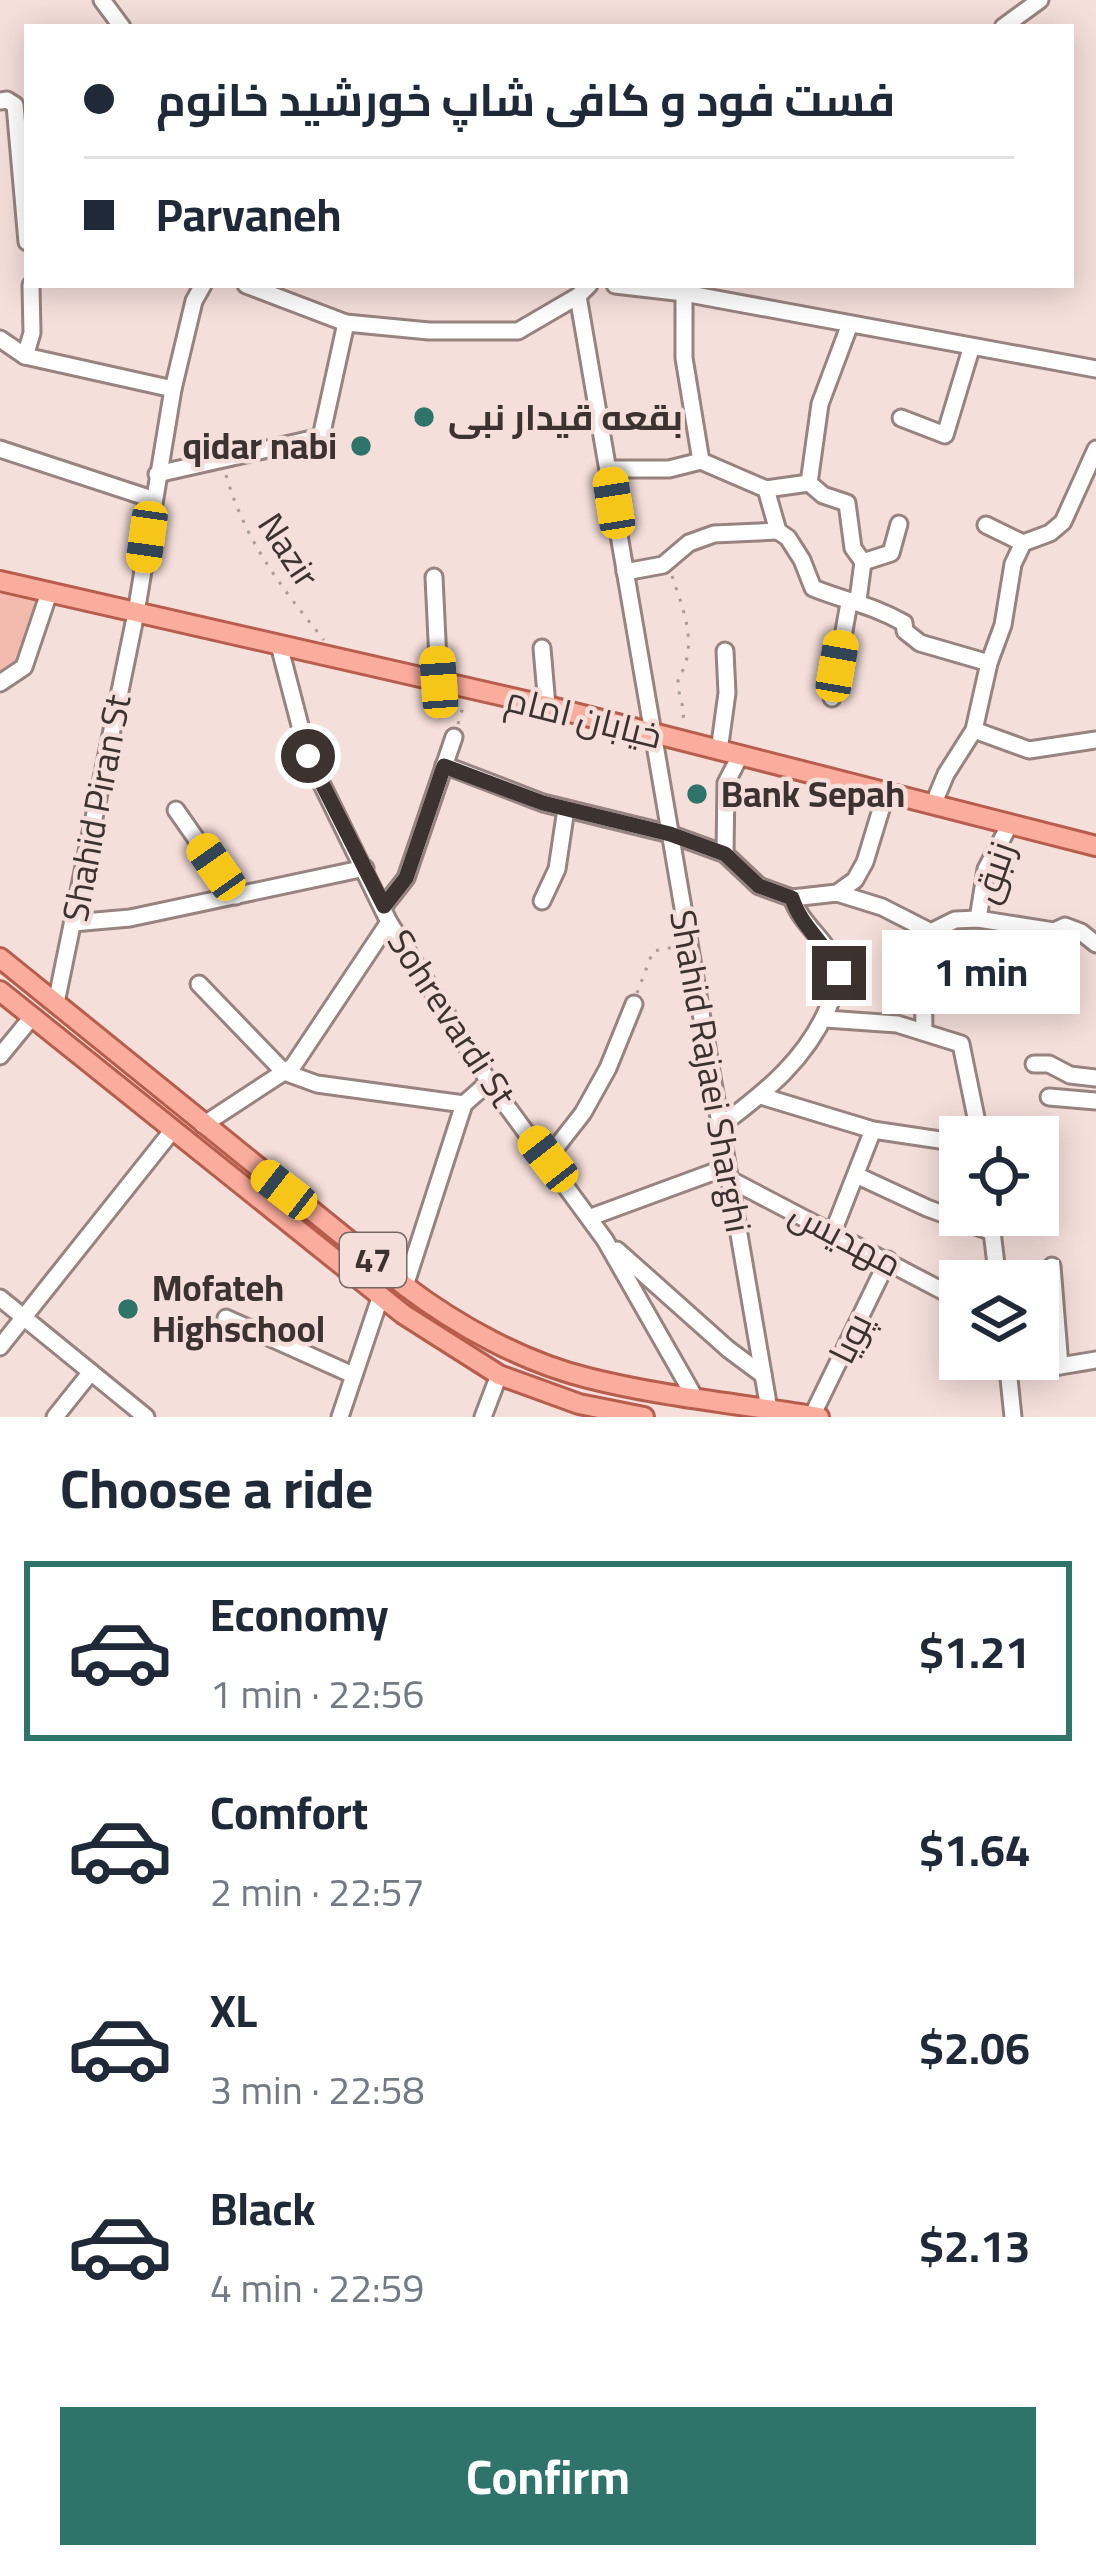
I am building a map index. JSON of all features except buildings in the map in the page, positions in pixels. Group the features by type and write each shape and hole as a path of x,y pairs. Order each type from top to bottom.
{"main road":[{"name":"خیابان امام","path":"0,581 548,706 1096,846"},
{"name":"47","path":"0,958 405,1286 458,1321 527,1358 586,1378 815,1416"},
{"name":"47","path":"0,991 380,1298 499,1375 576,1410 644,1417"},
{"path":"165,1126 164,1103 175,1100"}],"street":[{"path":"1008,24 1040,0"},
{"path":"0,101 15,105 24,208"},
{"path":"26,356 32,333 31,288"},
{"name":"Shahid Piran St","path":"56,1003 136,613 173,389 201,288"},
{"path":"254,288 346,323 429,331 518,331 583,291"},
{"path":"642,288 1096,369"},
{"name":"Shahid Rajaei Sharghi","path":"583,291 652,734 763,1375 776,1412"},
{"path":"684,293 684,358 701,461"},
{"path":"157,474 321,437 346,323"},
{"path":"809,484 820,404 850,324"},
{"path":"0,339 26,356 173,389"},
{"path":"901,418 945,435 971,349"},
{"path":"0,449 152,499"},
{"path":"933,805 974,730 988,663 1003,625 1013,564 1023,543 1063,522 1096,449"},
{"path":"608,469 668,469 701,461 766,489 809,484 847,503 853,548 863,562 832,698"},
{"path":"766,489 778,531"},
{"path":"863,562 891,553 899,524"},
{"path":"986,525 1023,543"},
{"path":"625,572 668,563 689,543 714,534 778,531 802,560 814,588 904,623 905,631 920,643 988,663"},
{"path":"434,578 439,682"},
{"path":"0,683 24,667 49,593"},
{"name":"Sohrevardi St","path":"279,645 308,756 387,914 489,1082 591,1217 694,1396"},
{"path":"542,648 548,706"},
{"path":"718,751 728,693 724,651"},
{"path":"974,730 1029,750 1096,740"},
{"path":"203,1125 293,1066 406,878 454,737"},
{"path":"725,854 725,783 740,756"},
{"path":"444,766 566,808 670,834 725,854 759,886 792,898 837,893 881,907 931,932"},
{"path":"837,893 855,880 865,862 886,793"},
{"path":"542,901 556,868 566,808"},
{"path":"176,810 236,896"},
{"name":"زنبق","path":"978,919 986,869 1010,824"},
{"path":"74,923 130,918 365,868"},
{"path":"720,1126 782,1077 826,1019 839,973 799,919 792,898"},
{"path":"924,1032 923,960 931,932 955,920 978,919 1054,931 1065,926 1096,944"},
{"path":"199,984 284,1072 317,1084 464,1104"},
{"path":"548,1159 583,1113 608,1068 634,1004"},
{"path":"0,1056 32,1017"},
{"path":"826,1019 897,1024 961,1044 976,1116"},
{"path":"1034,1064 1096,1078"},
{"path":"405,1286 464,1104 489,1082"},
{"path":"761,1096 873,1130 939,1140"},
{"path":"1049,1097 1096,1101"},
{"path":"0,1348 156,1153 165,1126"},
{"path":"833,1232 873,1130"},
{"path":"591,1217 729,1173"},
{"name":"مهدیس","path":"729,1173 939,1288"},
{"path":"856,1175 939,1213"},
{"name":"Sohrevardi St","path":"605,1240 763,1375"},
{"name":"پویا","path":"815,1416 888,1260"},
{"path":"0,1298 146,1417"},
{"path":"340,1417 380,1298"},
{"path":"226,1318 353,1375"},
{"path":"1059,1354 1060,1366 1096,1360"},
{"path":"55,1417 91,1372"},
{"path":"483,1417 499,1375"},
{"path":"1009,1380 1013,1417"}],"path":[{"name":"Nazir","path":"222,461 236,510 267,569 325,642 329,657"},
{"path":"668,563 688,626 685,666 679,676 684,716 680,741"},
{"path":"454,737 468,688"},
{"path":"634,1004 653,950 689,946"}],"shaded area":[{"path":"0,592 40,601 24,656 0,676"}],"place":[{"name":"بقعه قیدار نبی","path":"424,417"},
{"name":"qidar nabi","path":"361,446"},
{"name":"Bank Sepah","path":"697,794"},
{"name":"Mofateh Highschool","path":"128,1309"}],"route":[{"path":"308,756 384,906 406,878 444,766 543,803 670,834 725,854 759,886 792,898 799,919 839,973"}]}
